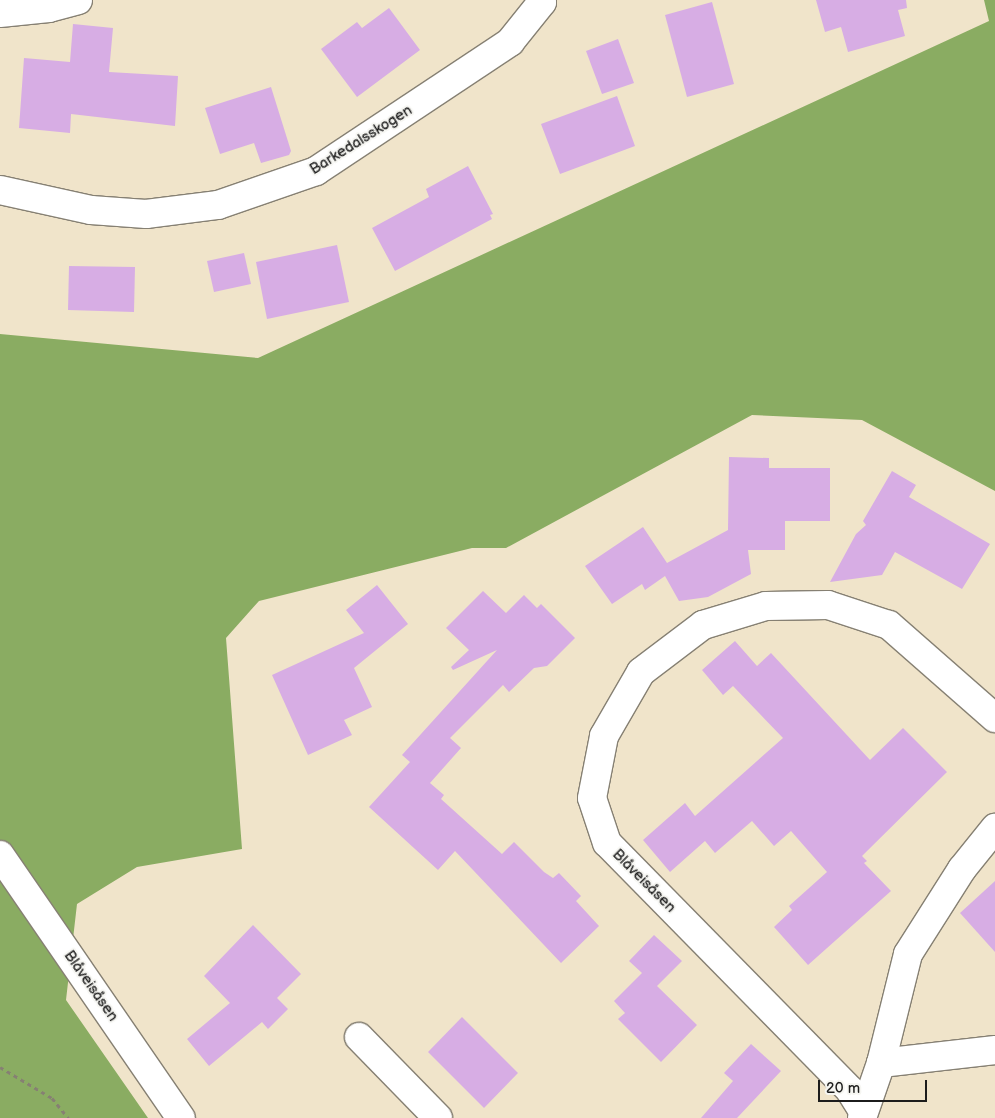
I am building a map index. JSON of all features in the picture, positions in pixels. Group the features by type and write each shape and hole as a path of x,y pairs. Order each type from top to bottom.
{"street":[{"path":"0,13 49,8 78,0"},
{"name":"Barkedalsskogen","path":"0,190 91,210 146,214 218,205 316,172 510,42 544,1"},
{"name":"Blåveisåsen","path":"862,1115 850,1090 607,843 592,798 604,736 640,672 703,625 766,606 828,605 889,624 995,718"},
{"name":"Blåveisåsen","path":"862,1115 881,1063 908,954 962,869 995,828"},
{"name":"Blåveisåsen","path":"0,855 180,1118"},
{"path":"359,1037 438,1118"},
{"path":"881,1063 995,1050"}],"path":[{"path":"0,1067 52,1098 68,1118"}],"green space":[{"path":"984,0 995,0 995,491 862,420 752,415 506,548 472,548 259,601 226,638 242,849 137,867 77,904 66,1000 148,1118 0,1118 0,334 258,358 989,21"}],"building":[{"path":"816,0 906,0 907,8 898,10 905,36 848,52 841,27 825,32"},
{"path":"712,2 734,84 687,97 665,15"},
{"path":"389,8 420,50 357,97 321,49 357,22 362,28"},
{"path":"73,24 113,28 109,72 178,76 175,126 71,114 70,133 19,128 24,58 70,62"},
{"path":"618,39 634,83 602,94 586,51"},
{"path":"271,87 291,151 289,155 261,163 254,143 220,154 205,108"},
{"path":"617,96 635,146 560,174 541,124"},
{"path":"468,166 493,214 490,215 492,219 395,271 372,228 429,197 426,189"},
{"path":"337,245 349,302 267,319 256,262"},
{"path":"244,253 251,284 214,292 207,261"},
{"path":"69,266 135,267 134,312 68,310"},
{"path":"729,457 769,458 769,468 830,468 830,521 785,521 785,550 748,550 751,574 708,597 679,601 665,576 645,590 642,584 612,604 585,566 643,527 667,563 728,530"},
{"path":"892,471 916,485 909,497 990,544 962,589 895,552 882,575 830,582 856,534 866,525 863,521"},
{"path":"377,585 408,624 354,668 372,707 344,720 352,735 308,755 272,675 364,633 346,610"},
{"path":"483,591 506,613 524,595 537,608 541,604 575,638 547,666 534,668 509,692 503,685 450,738 461,748 430,783 444,795 441,799 502,854 514,842 544,872 553,878 559,873 581,896 576,901 599,926 561,963 455,851 438,870 369,807 410,762 402,755 497,650 453,670 451,667 469,650 446,628"},
{"path":"735,641 757,666 771,653 870,760 903,728 947,772 862,856 867,861 864,863 891,891 808,965 774,927 792,910 789,906 827,872 791,831 774,846 752,821 715,853 705,841 670,872 643,840 685,803 695,816 783,738 733,686 723,695 702,670"},
{"path":"995,881 995,952 960,913"},
{"path":"253,925 301,974 277,998 288,1009 268,1029 262,1022 209,1066 187,1039 230,1003 204,976"},
{"path":"654,935 682,961 657,986 697,1025 661,1062 618,1019 625,1013 614,1001 642,973 629,961"},
{"path":"462,1017 518,1073 484,1108 428,1052"},
{"path":"751,1044 781,1071 737,1118 701,1118 733,1081 724,1073"}]}
